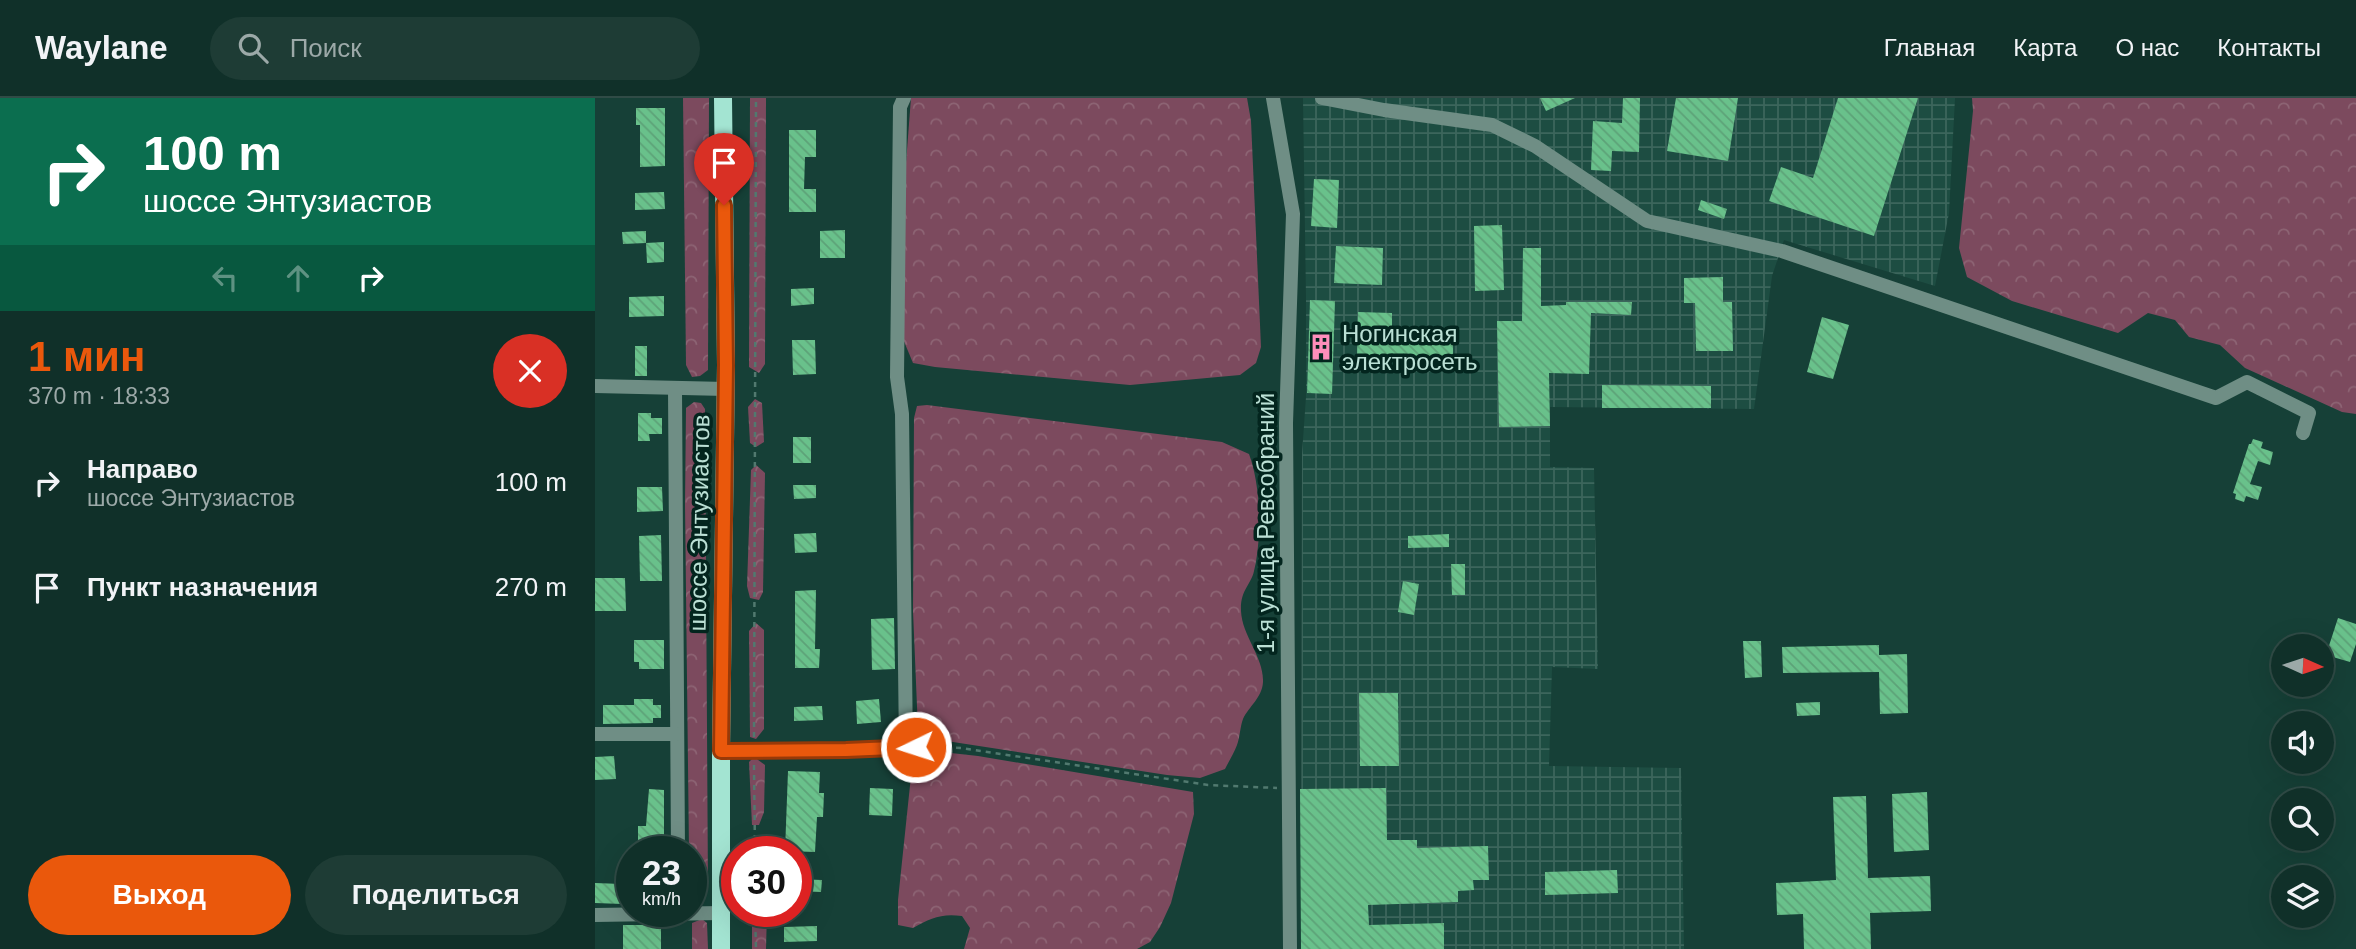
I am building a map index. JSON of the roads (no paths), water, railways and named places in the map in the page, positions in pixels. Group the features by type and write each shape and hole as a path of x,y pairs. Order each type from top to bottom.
{"main road":[{"name":"шоссе Энтузиастов","path":"721,836 726,389 723,98"},
{"name":"шоссе Энтузиастов","path":"721,927 721,949"}],"street":[{"path":"721,751 911,747 902,414 897,377 900,107 904,98"},
{"name":"1-я улица Ревсобраний","path":"1273,98 1293,214 1286,423 1290,949"},
{"path":"1322,98 1384,110 1492,125 1535,146 1647,221 1782,251 2216,398 2247,382 2309,413 2303,433"},
{"path":"595,386 675,390 726,389"},
{"path":"675,390 678,836"},
{"path":"595,734 677,734"},
{"path":"707,913 721,913"},
{"path":"595,915 616,914"}],"place":[{"name":"Ногинская электросеть","path":"1321,347"}]}
